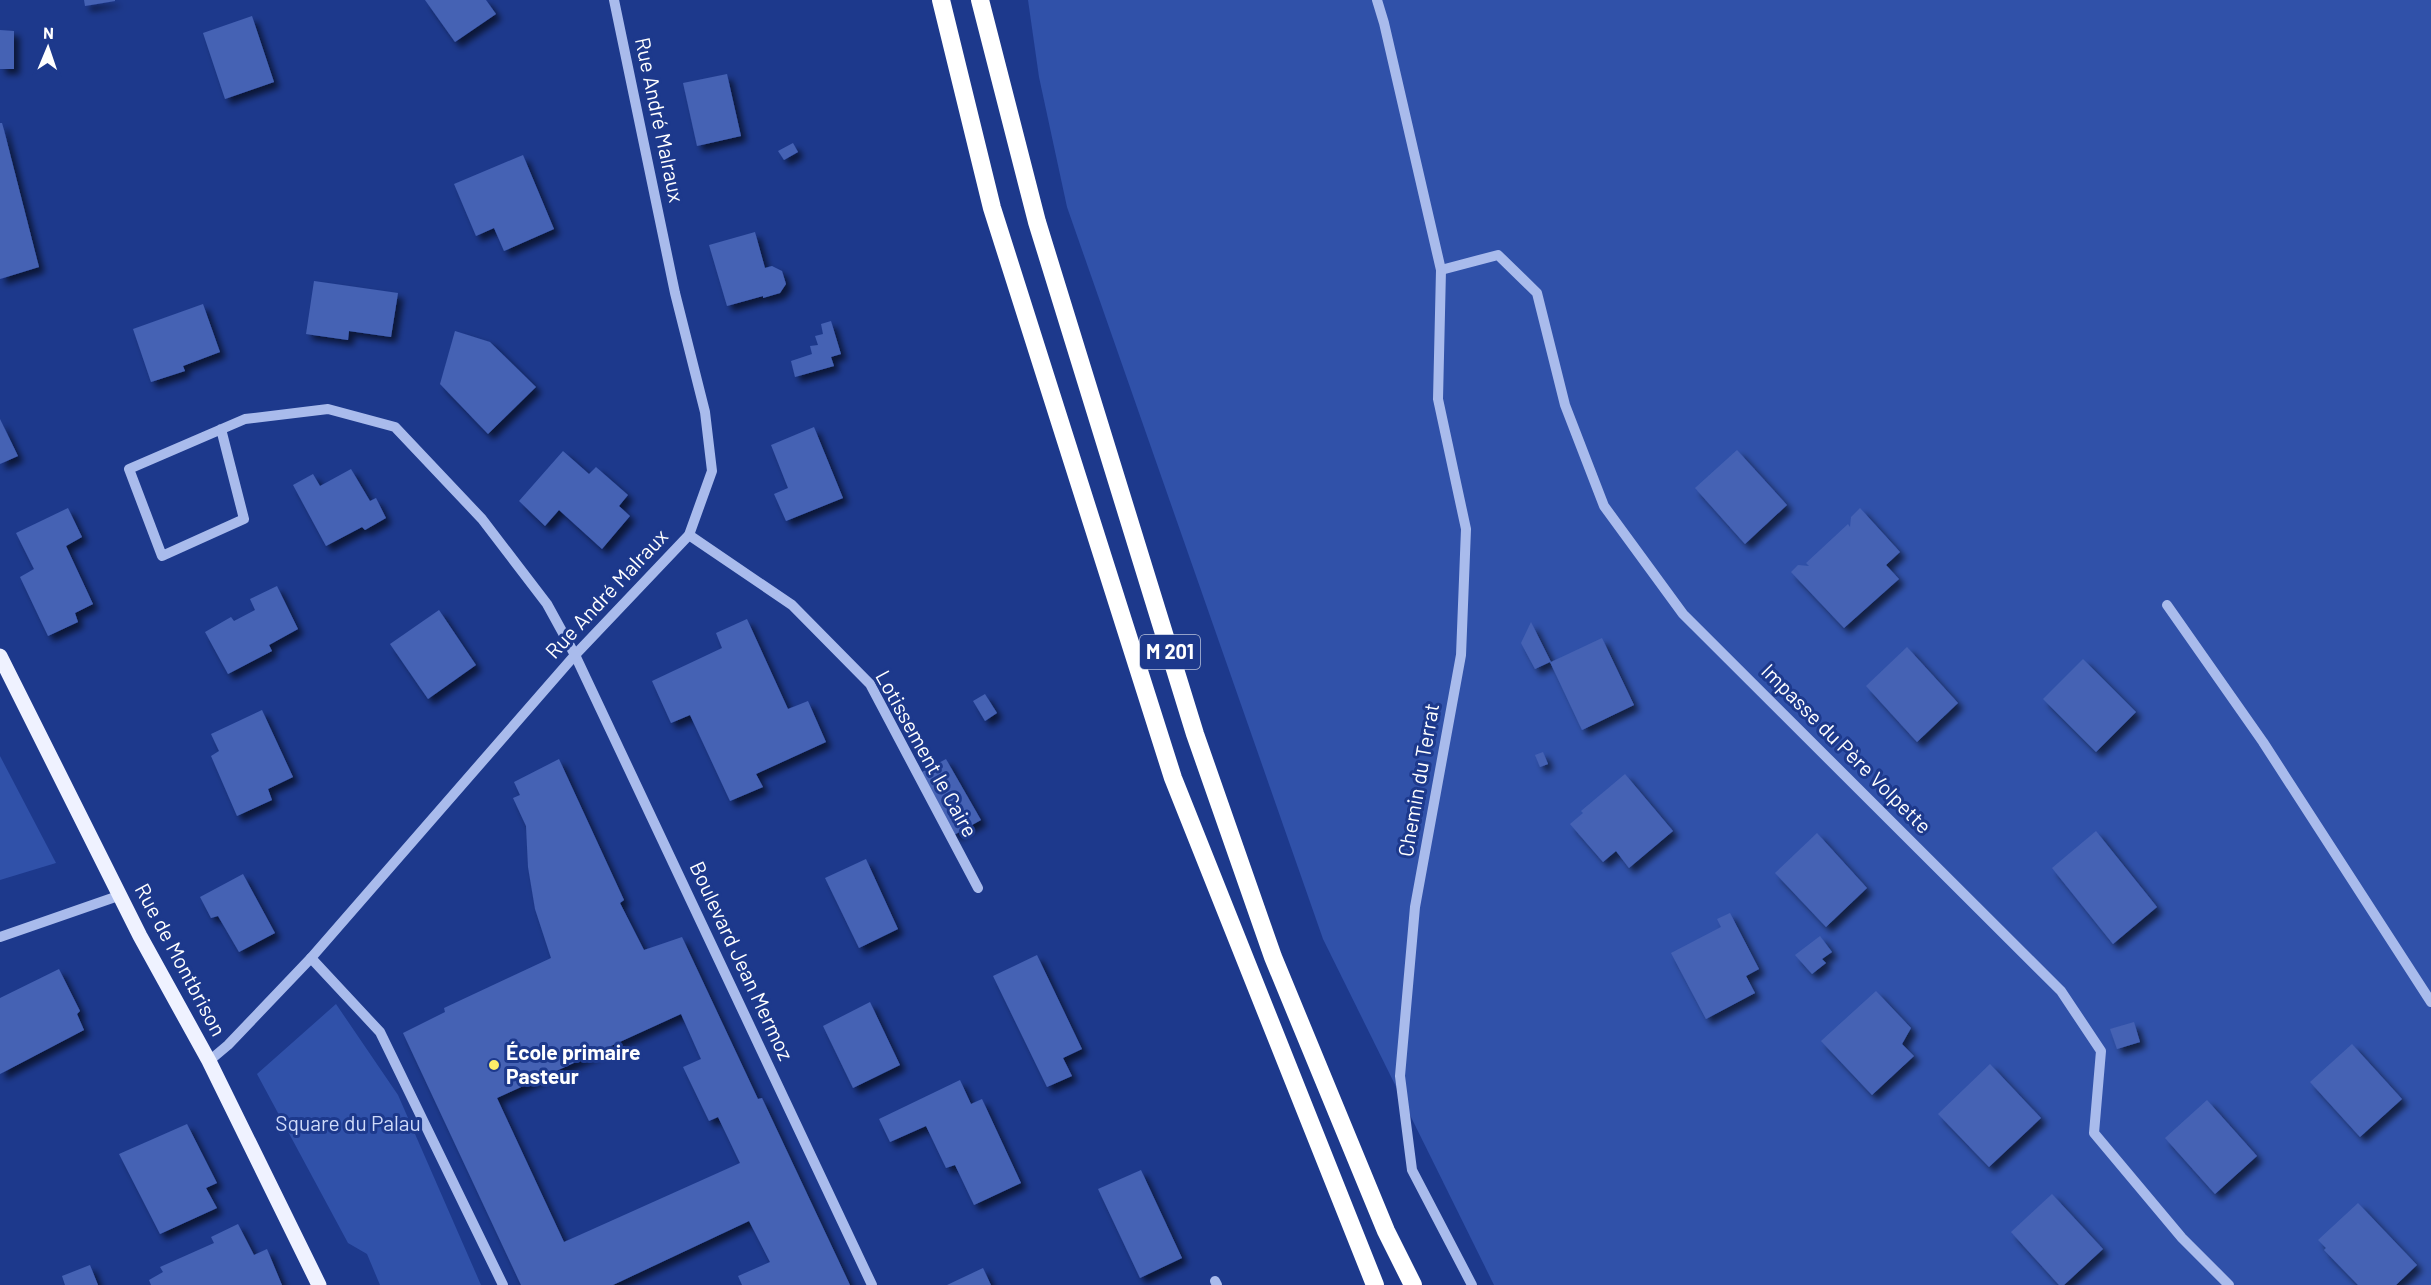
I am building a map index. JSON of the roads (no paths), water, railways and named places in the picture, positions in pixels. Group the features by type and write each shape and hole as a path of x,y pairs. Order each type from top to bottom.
{"highway":[{"name":"M 201","path":"940,0 993,208 1173,778 1375,1285"},
{"name":"M 201","path":"980,0 1037,222 1195,734 1273,957 1386,1231 1413,1285"}],"main road":[{"name":"Rue de Montbrison","path":"0,656 140,936 209,1061 319,1285"}],"street":[{"name":"Rue André Malraux","path":"209,1061 228,1045 310,958 575,654 689,535 712,471 705,412 675,293 614,0"},
{"name":"Chemin du Terrat","path":"1377,0 1390,46 1441,270 1438,399 1466,529 1461,655 1415,907 1400,1076 1412,1170 1472,1285"},
{"name":"Impasse du Père Volpette","path":"1441,270 1498,255 1537,293 1565,405 1604,506 1683,614 2061,991 2101,1051 2094,1133 2182,1238 2229,1285"},
{"name":"Boulevard Jean Mermoz","path":"221,429 244,519 162,556 129,469 221,429 245,419 328,409 395,427 482,519 547,604 575,654 872,1285"},
{"name":"Lotissement le Caire","path":"689,535 792,605 870,684 978,888"},
{"path":"2167,605 2263,742 2431,1002"},
{"path":"0,937 121,895"},
{"path":"310,958 381,1032 503,1285"}],"place":[{"name":"École primaire Pasteur","path":"494,1065"}],"park label":[{"name":"Square du Palau","path":"348,1124"}]}
